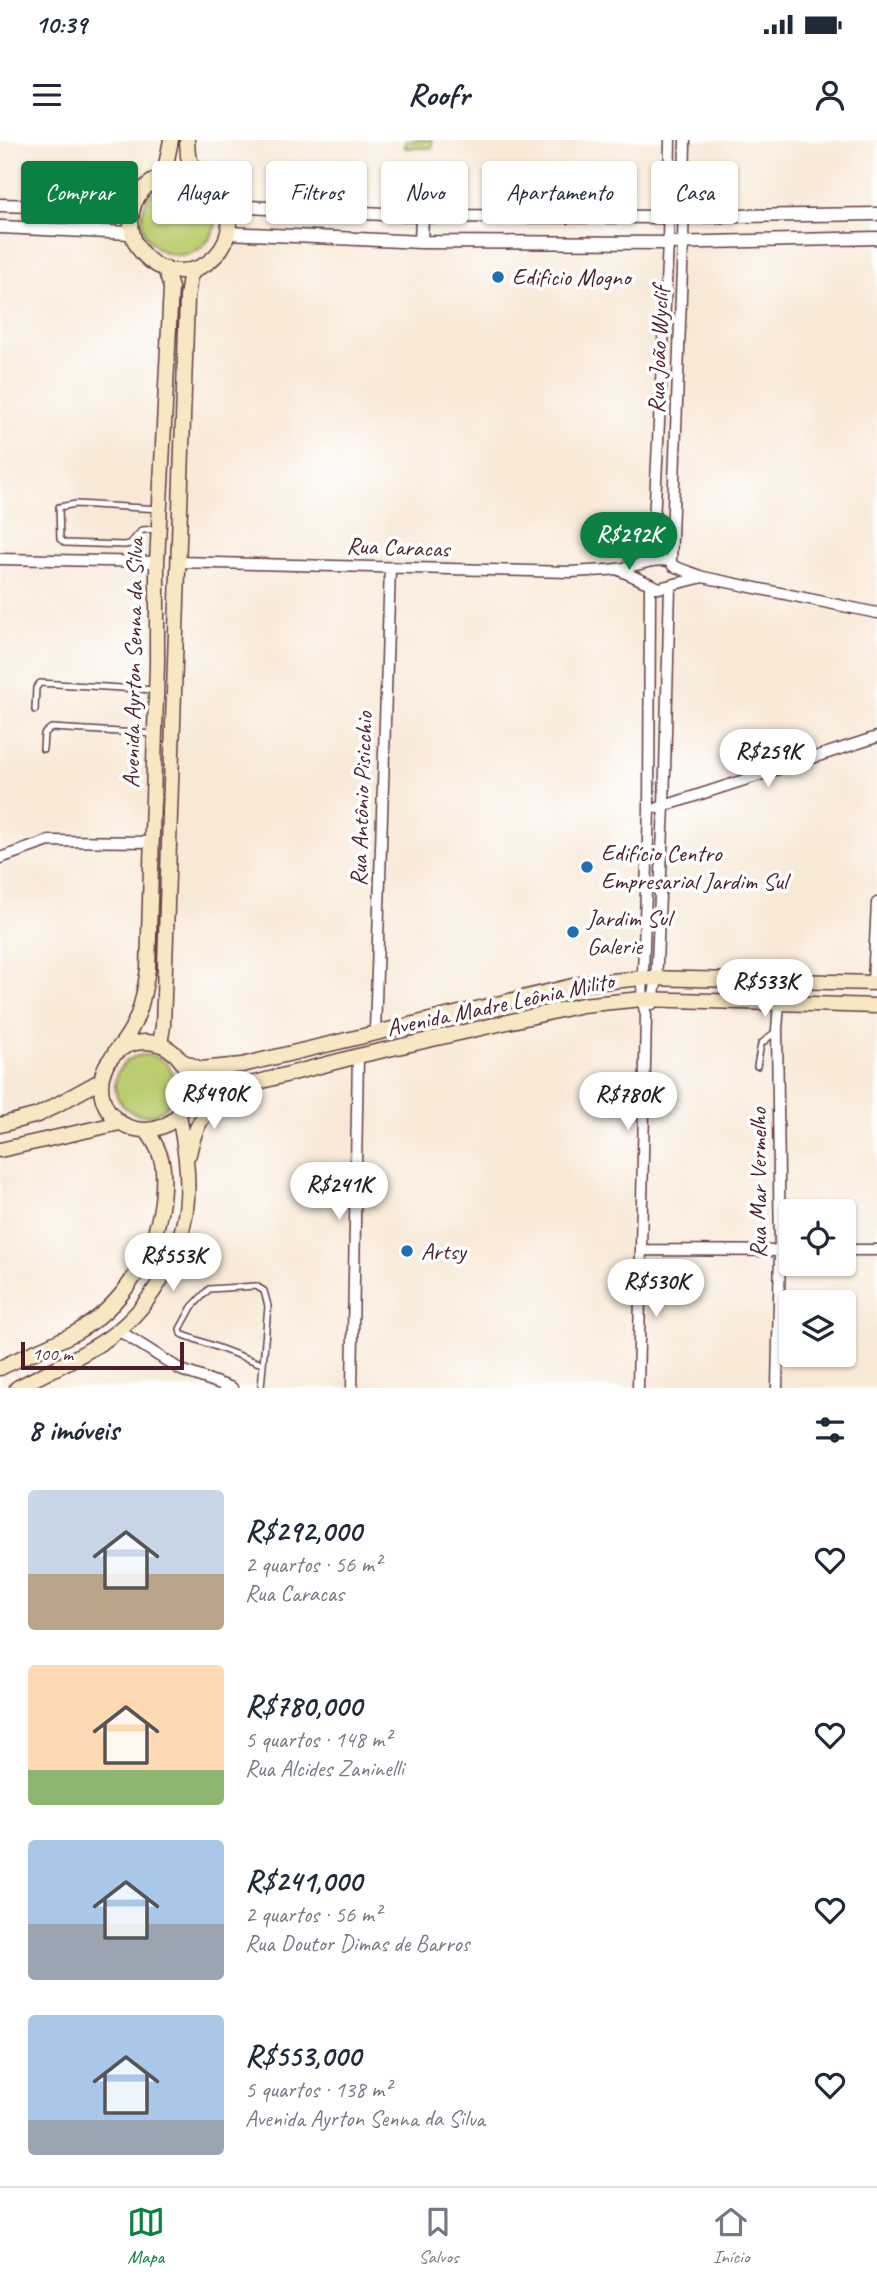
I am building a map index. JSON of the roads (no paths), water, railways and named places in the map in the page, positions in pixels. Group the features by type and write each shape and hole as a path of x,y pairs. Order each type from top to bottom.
{"main road":[{"path":"167,161 171,140"},
{"path":"187,140 190,161"},
{"path":"138,196 152,182"},
{"path":"131,224 131,233 143,255 165,269 180,271 195,269 217,255 228,233 229,224"},
{"name":"Avenida Ayrton Senna da Silva","path":"115,1052 131,1034 145,994 148,969 157,691 158,529 171,288 165,269"},
{"name":"Avenida Ayrton Senna da Silva","path":"160,1044 188,285 195,269"},
{"name":"Avenida Madre Leônia Milito","path":"183,1061 200,1069 242,1065 581,984 650,978 875,983"},
{"name":"Avenida Madre Leônia Milito","path":"181,1112 209,1095 358,1056 582,1005 649,999 877,1006"},
{"path":"17,1388 89,1350 118,1330 148,1300 174,1250 187,1203 187,1162 181,1112 190,1085 183,1061 160,1044 136,1042 115,1052 108,1060 100,1081 104,1104 120,1123 132,1129 159,1128 170,1123 181,1112"},
{"path":"0,1125 38,1115 100,1081"},
{"path":"187,1162 193,1133 206,1110 227,1091"},
{"path":"0,1150 120,1123"},
{"path":"0,1368 74,1333 98,1317 113,1303 137,1272 148,1253 157,1226 163,1189 163,1162 146,1130"}],"street":[{"name":"Rua João Wyclif","path":"669,161 670,140"},
{"name":"Rua João Wyclif","path":"685,140 685,161"},
{"path":"0,205 21,206"},
{"path":"252,207 381,214"},
{"path":"738,216 877,214"},
{"path":"468,216 651,217"},
{"path":"421,243 422,224"},
{"name":"Rua João Wyclif","path":"650,978 649,583 645,572 650,562 668,224"},
{"name":"Rua João Wyclif","path":"638,1388 646,1015 664,806 671,585 676,575 672,564 684,224"},
{"path":"0,228 131,233"},
{"path":"228,233 421,243 683,243 877,238"},
{"path":"0,559 157,562"},
{"name":"Rua Caracas","path":"178,562 569,572 617,569 659,559 703,577 877,612"},
{"name":"Rua Antônio Pisicchio","path":"375,1032 390,568"},
{"name":"Rua Caracas","path":"617,569 659,588 703,577"},
{"path":"649,811 877,737"},
{"path":"0,858 49,841 153,842"},
{"path":"875,983 877,903"},
{"name":"Rua Mar Vermelho","path":"783,1199 777,1030 779,1002 785,979"},
{"path":"554,990 559,1010"},
{"path":"527,996 531,1017"},
{"path":"352,1388 358,1056"},
{"path":"642,1250 779,1252"},
{"path":"856,1251 877,1250"},
{"name":"Rua Mar Vermelho","path":"777,1388 784,1276"},
{"path":"118,1330 181,1370 232,1388"}],"lane":[{"path":"158,529 142,530 130,544 124,545 65,543 60,539 59,507 76,504 159,509"},
{"path":"34,710 36,688 40,682 157,691"},
{"path":"43,750 44,734 51,728 156,734"},
{"path":"757,1066 761,1044 777,1030"},
{"path":"261,1388 268,1306 264,1291 256,1286 209,1289 192,1307 180,1329 181,1334 262,1364"}],"place":[{"name":"Edificio Mogno","path":"498,277"},
{"name":"Edifício Centro Empresarial Jardim Sul","path":"587,867"},
{"name":"Jardim Sul Galerie","path":"573,932"},
{"name":"Artsy","path":"407,1251"}]}
